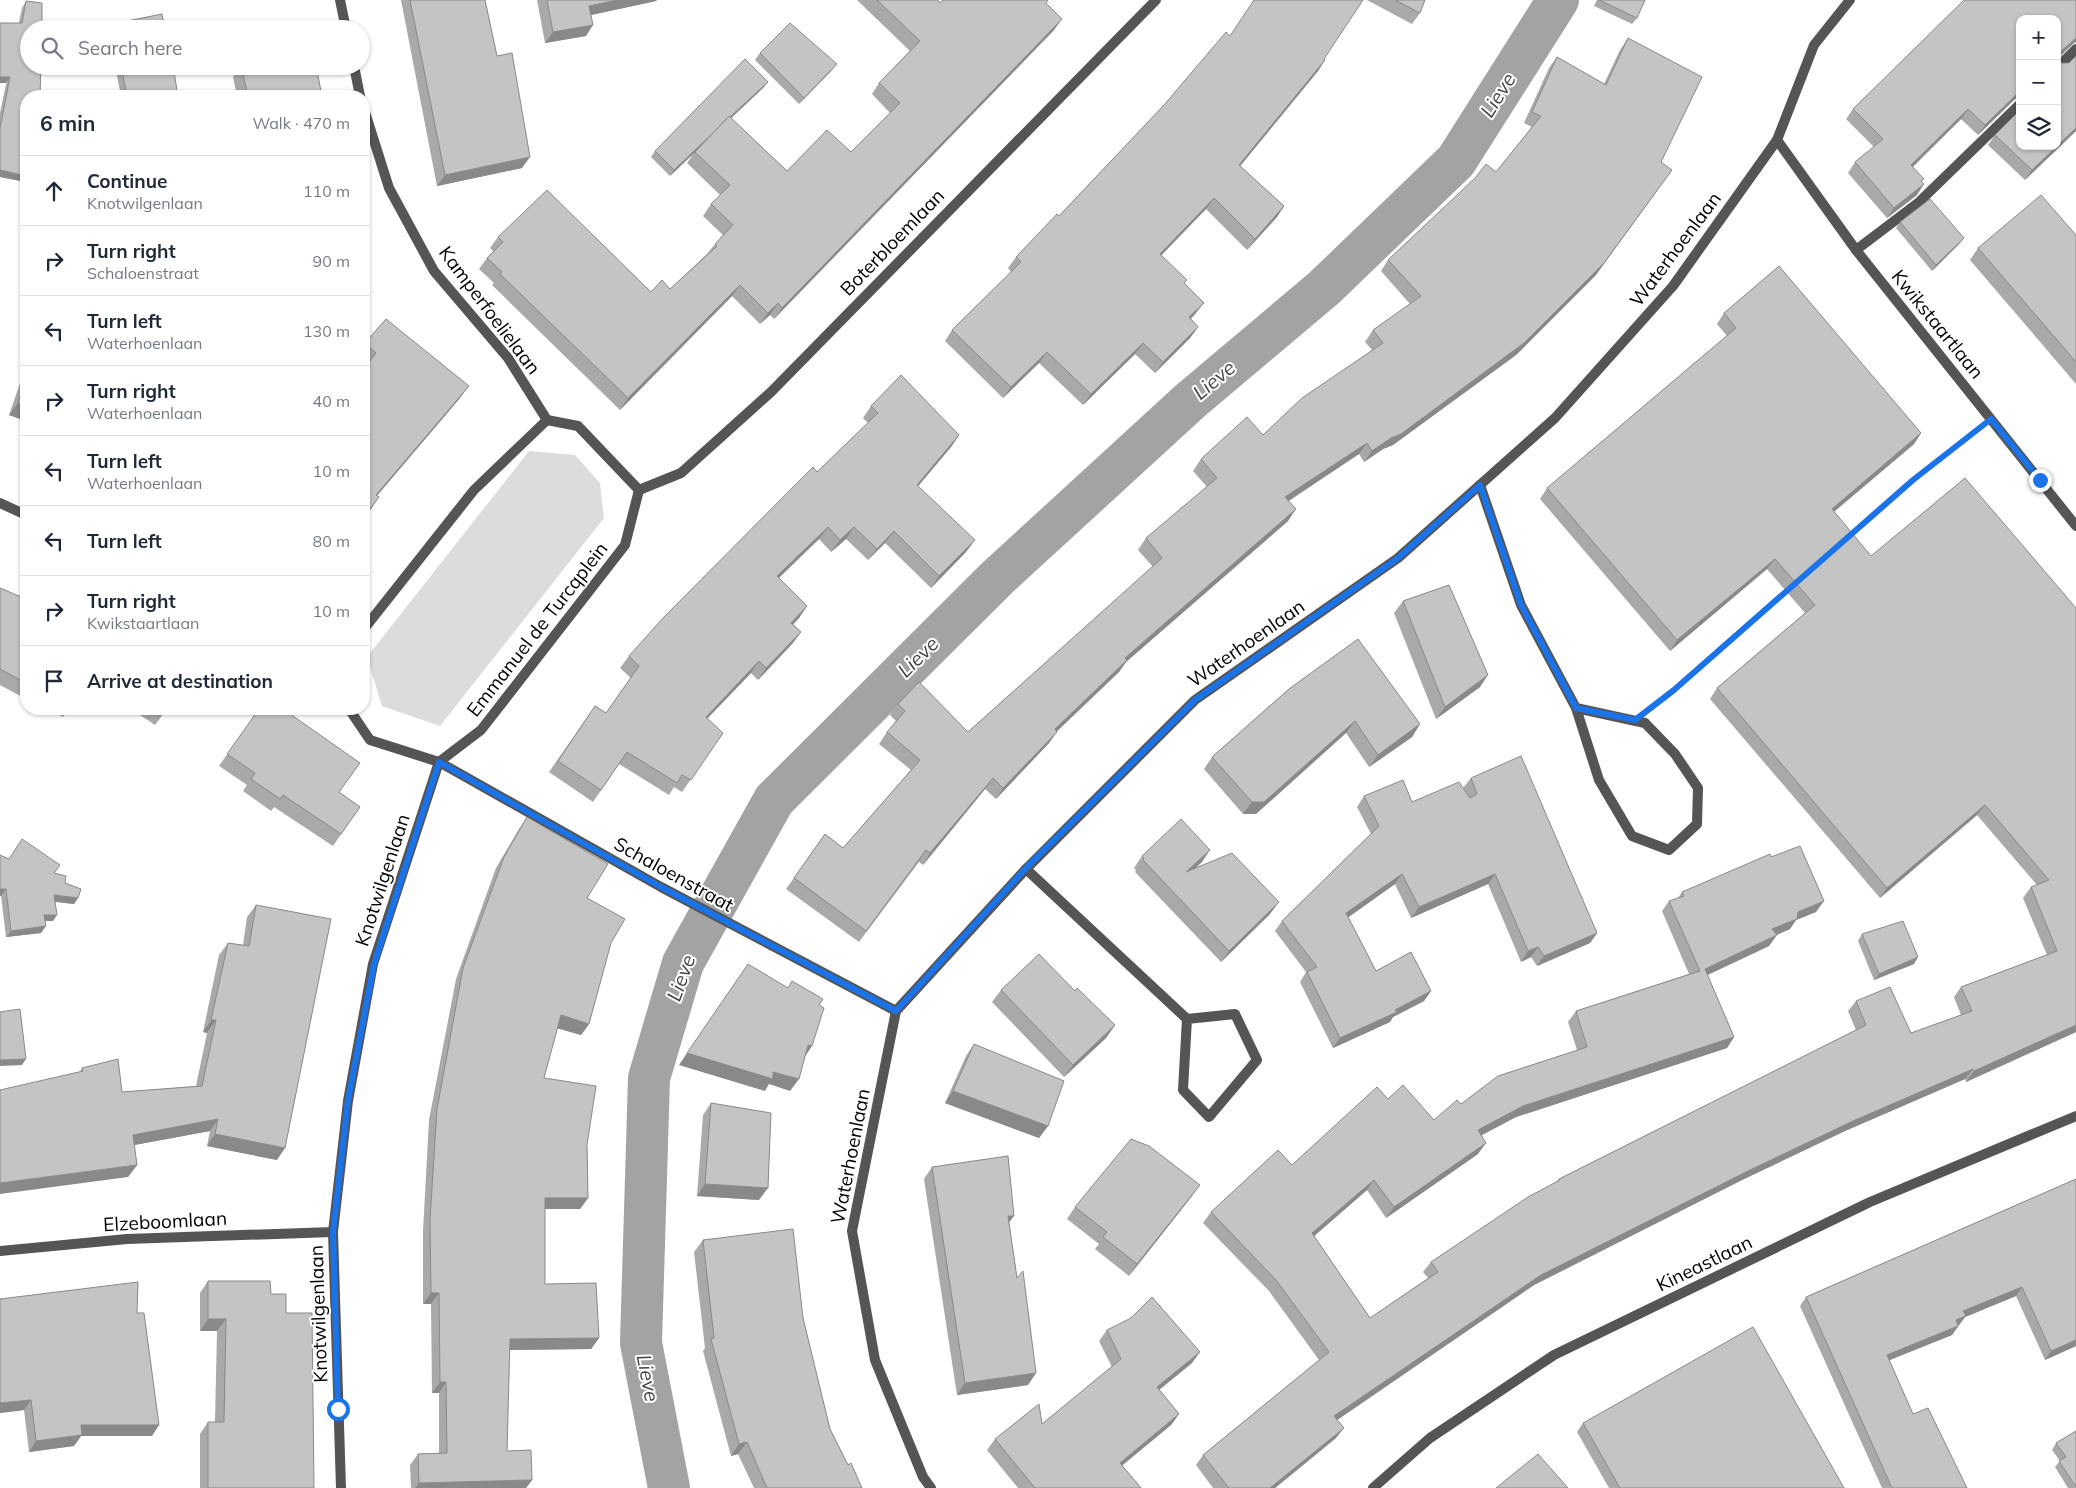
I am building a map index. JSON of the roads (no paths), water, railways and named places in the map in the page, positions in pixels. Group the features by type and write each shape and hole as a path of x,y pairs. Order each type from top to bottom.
{"street":[{"path":"340,0 344,20"},
{"name":"Boterbloemlaan","path":"639,490 681,473 771,392 1156,0"},
{"name":"Waterhoenlaan","path":"931,1488 923,1477 875,1360 852,1231 896,1011 1026,868 1195,700 1398,558 1556,418 1673,286 1777,140 1814,44 1850,0"},
{"path":"2061,64 2076,49"},
{"path":"356,75 359,90"},
{"path":"1856,250 1918,204 2019,105"},
{"name":"Kamperfoelielaan","path":"370,129 388,188 434,271 508,358 547,420"},
{"name":"Kwikstaartlaan","path":"1777,140 1856,250 2076,526"},
{"path":"370,621 474,490 547,420 578,426 639,490"},
{"path":"1480,485 1521,605 1576,708 1599,780 1632,836 1669,850 1697,824 1698,788 1675,754 1645,723 1576,708"},
{"name":"Emmanuel de Turcqplein","path":"439,762 482,730 625,545 639,490"},
{"path":"0,503 20,512"},
{"path":"353,715 370,740 439,762"},
{"name":"Schaloenstraat","path":"439,762 745,933 896,1011"},
{"name":"Knotwilgenlaan","path":"341,1488 333,1232 348,1100 374,964 439,762"},
{"path":"1026,868 1187,1019 1235,1014 1257,1060 1209,1117 1183,1090 1187,1019"},
{"name":"Kineastlaan","path":"1374,1488 1430,1438 1554,1355 1870,1202 2076,1116"},
{"name":"Elzeboomlaan","path":"0,1251 127,1239 333,1232"}],"waterway":[{"name":"Lieve","path":"669,1488 641,1343 649,1078 683,963 774,800 997,578 1190,401 1324,288 1456,161 1558,0"}]}
